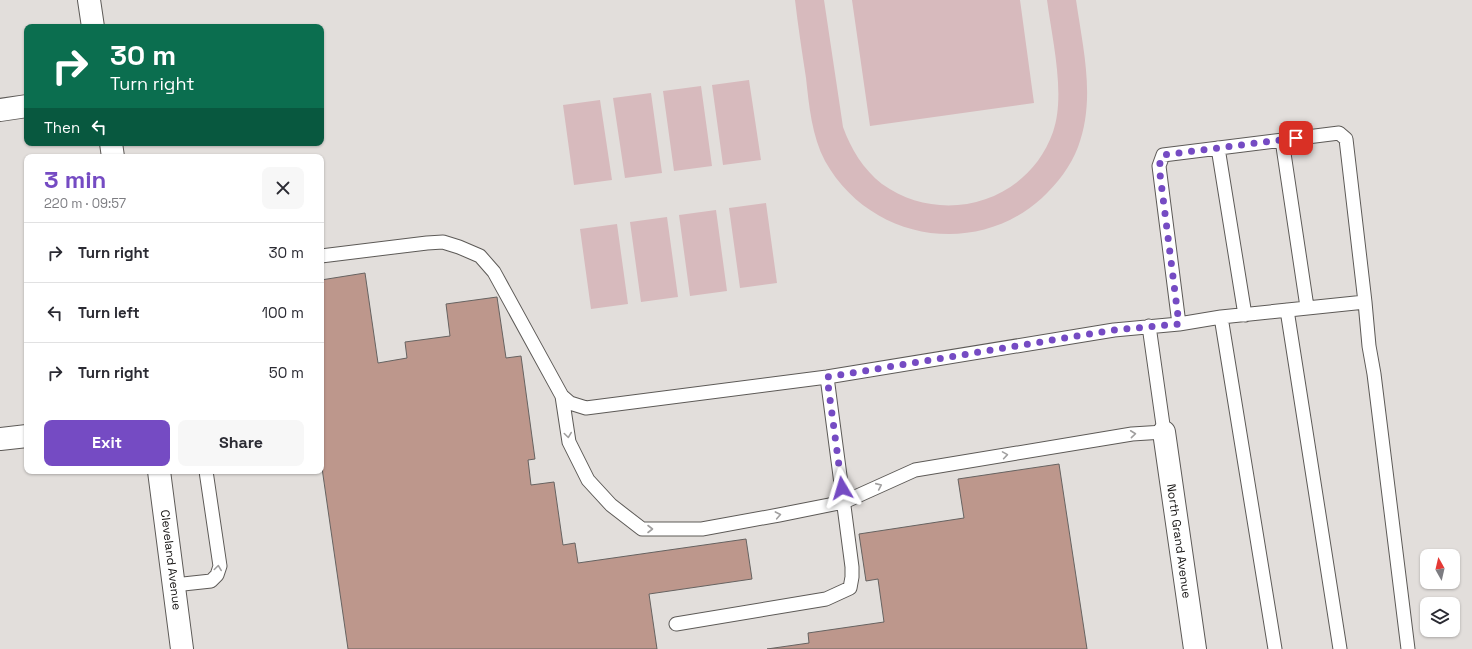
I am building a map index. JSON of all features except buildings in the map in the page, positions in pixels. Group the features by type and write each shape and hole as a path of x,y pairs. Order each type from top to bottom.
{"street":[{"path":"89,0 93,24"},
{"path":"0,110 24,106"},
{"name":"North Grand Avenue","path":"1164,432 1195,649"},
{"path":"0,440 24,436"},
{"name":"Cleveland Avenue","path":"159,474 182,649"}],"lane":[{"path":"1179,324 1159,166 1163,155 1339,133 1346,139 1369,346 1374,374 1408,649"},
{"path":"1282,140 1307,308"},
{"path":"1218,148 1244,315"},
{"path":"324,256 443,242 480,256 494,272 562,396 570,403 586,408 827,377 1114,330 1179,324 1221,317 1365,302"},
{"path":"1287,310 1340,649"},
{"path":"1221,317 1275,649"},
{"path":"562,396 569,442 588,480 611,505 642,529 702,529 844,502 915,470 1132,434 1164,432 1149,326"},
{"path":"676,624 826,599 850,588 852,567 827,377"},
{"path":"174,585 211,581 217,576 219,571 220,566 206,474"}],"shaded area":[{"path":"795,0 824,0 843,127 854,151 863,165 882,184 906,197 931,204 956,205 981,201 1004,191 1024,176 1041,156 1053,132 1057,117 1058,101 1057,67 1047,0 1076,0 1086,74 1086,111 1078,147 1067,168 1053,187 1042,198 1015,217 986,229 955,234 925,232 895,224 868,209 844,188 825,161 817,141 810,110"},
{"path":"852,0 1020,0 1034,103 870,126"},
{"path":"749,80 761,160 723,165 712,85"},
{"path":"701,86 712,166 674,171 663,91"},
{"path":"651,93 662,173 625,178 613,98"},
{"path":"600,100 612,180 574,185 563,105"},
{"path":"766,203 777,283 740,288 729,208"},
{"path":"716,210 727,291 690,296 679,215"},
{"path":"667,217 678,297 641,302 630,222"},
{"path":"617,224 628,304 591,309 580,229"}],"route":[{"path":"842,488 827,377 1114,330 1179,324 1159,166 1163,155 1296,138"}]}
